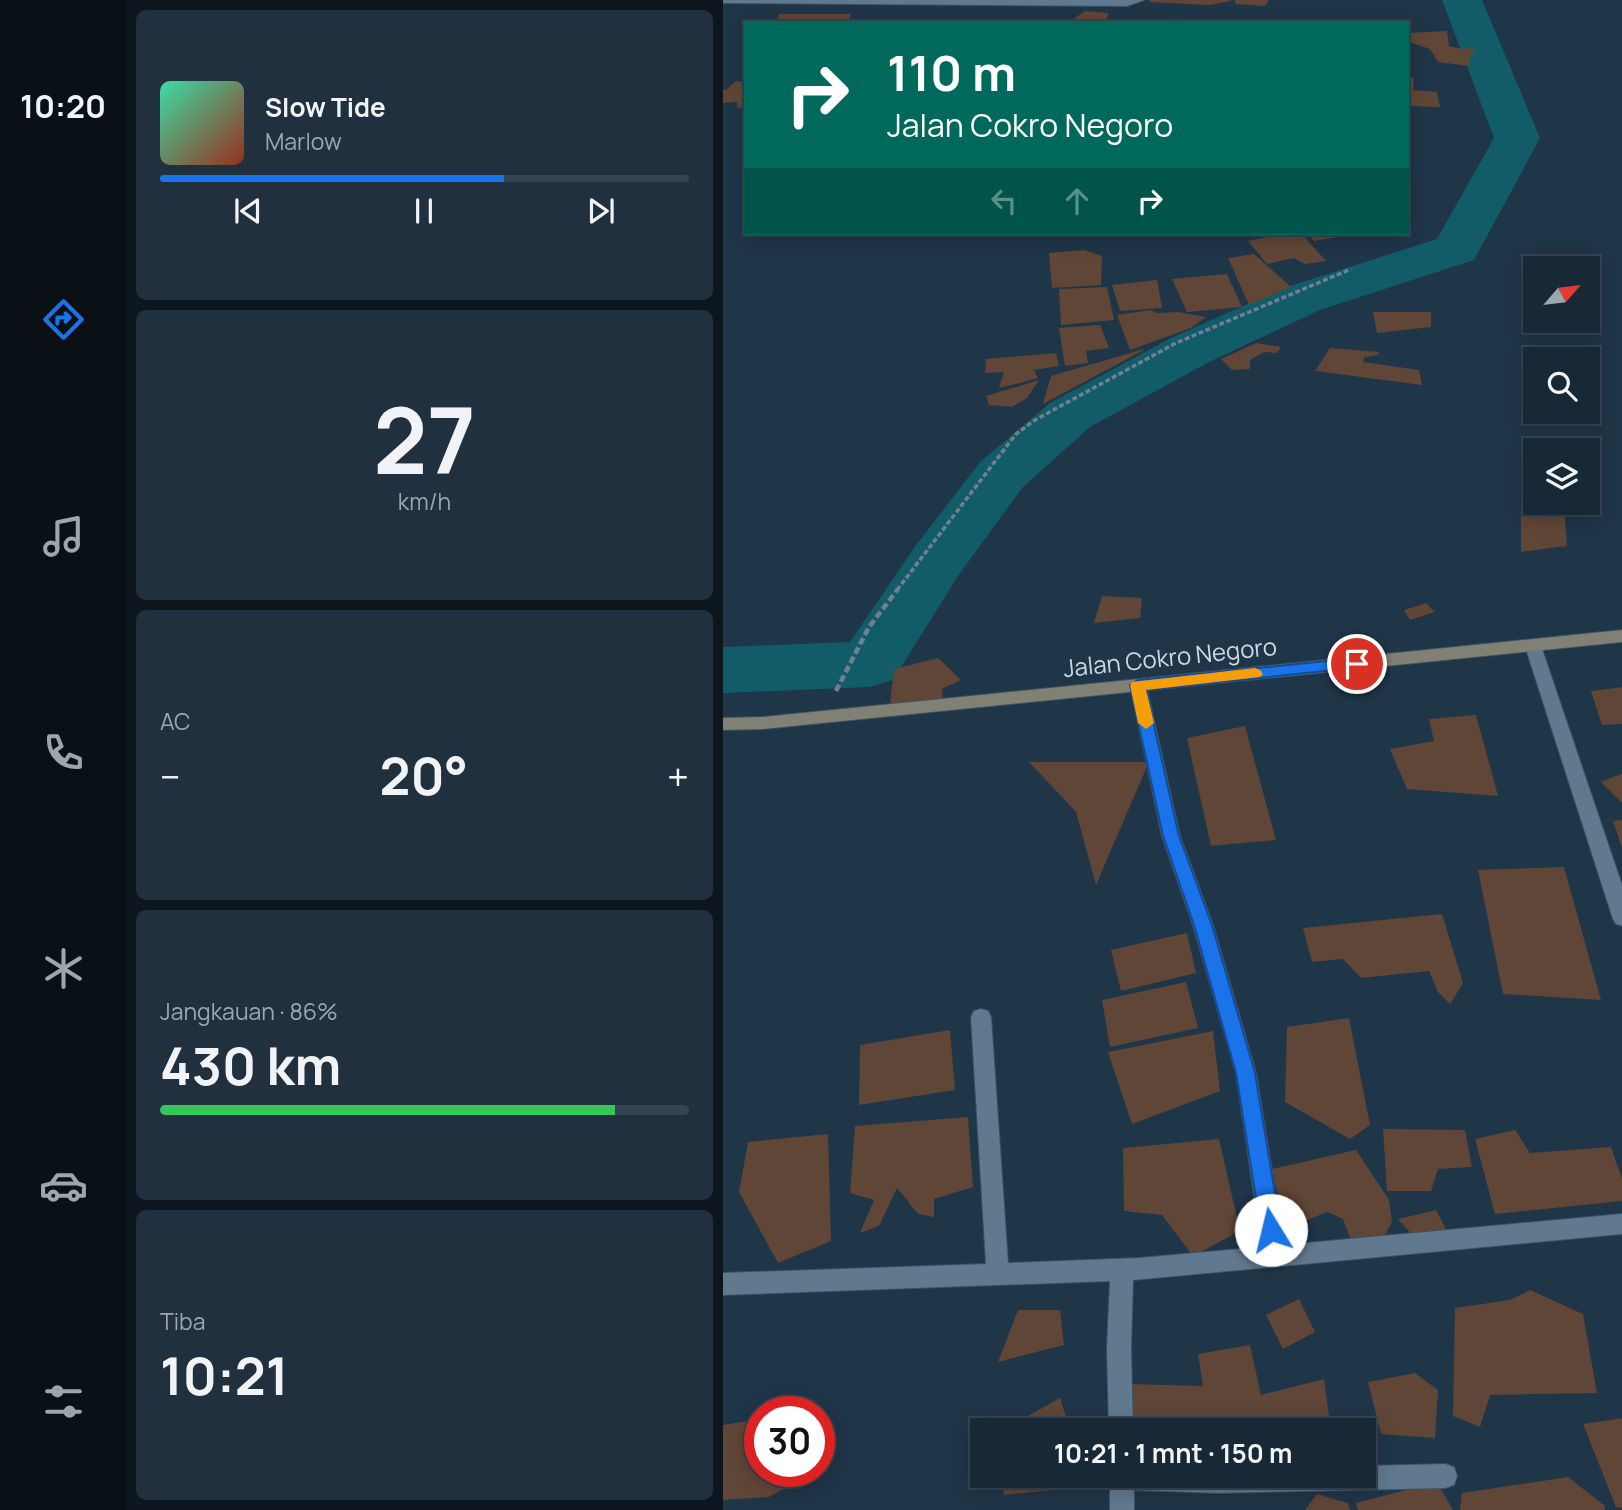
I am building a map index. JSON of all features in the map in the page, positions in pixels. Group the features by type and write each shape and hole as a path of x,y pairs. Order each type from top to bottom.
{"street":[{"path":"723,0 1127,3 1139,0"},
{"name":"Jalan Cokro Negoro","path":"723,724 763,723 1622,636"},
{"path":"1533,646 1622,919"},
{"path":"1138,685 1171,836 1203,925 1246,1073 1275,1256"},
{"path":"981,1017 998,1274"},
{"path":"723,1284 1122,1269 1622,1224"},
{"path":"1121,1418 1119,1349 1122,1269"},
{"path":"1376,1478 1445,1476"},
{"path":"1122,1488 1122,1510"}],"path":[{"path":"845,673 878,616 1016,434 1058,407 1176,344 1351,269"}],"building":[{"path":"1150,0 1231,0 1231,1 1209,5"},
{"path":"1235,0 1269,0 1265,6 1236,4"},
{"path":"1085,11 1108,13 1106,21 1071,21"},
{"path":"779,14 851,14 849,21 777,21"},
{"path":"1447,31 1449,46 1469,48 1476,52 1469,57 1469,66 1438,62 1430,49 1412,43 1409,33"},
{"path":"1409,78 1414,78 1413,90 1437,92 1440,107 1409,106"},
{"path":"736,81 744,82 744,107 737,108 737,102 723,103 723,89 726,90"},
{"path":"1279,235 1303,235 1326,261 1305,264 1294,258 1267,264 1248,241"},
{"path":"1309,235 1349,235 1314,241"},
{"path":"1084,250 1102,256 1101,285 1052,288 1049,253"},
{"path":"1254,254 1291,287 1249,305 1228,258"},
{"path":"1227,274 1242,307 1187,312 1172,279"},
{"path":"1157,280 1162,308 1120,311 1112,285"},
{"path":"1107,287 1114,320 1061,325 1059,289"},
{"path":"1151,310 1157,313 1178,312 1206,317 1191,328 1130,350 1117,315"},
{"path":"1373,312 1431,312 1431,327 1377,333"},
{"path":"1100,325 1109,348 1086,351 1088,363 1065,366 1059,328"},
{"path":"1256,343 1281,347 1277,353 1264,352 1250,360 1250,369 1232,370 1221,359"},
{"path":"1330,348 1378,352 1379,355 1364,357 1363,362 1419,370 1422,385 1315,371"},
{"path":"1144,350 1043,404 1051,376"},
{"path":"1056,353 1059,366 1034,370 1038,378 999,388 1004,372 985,373 986,359"},
{"path":"1039,380 1027,398 1012,407 989,405 986,396"},
{"path":"1521,500 1523,515 1565,515 1567,546 1521,552"},
{"path":"1102,596 1142,598 1140,618 1094,623"},
{"path":"1426,603 1435,612 1410,620 1404,610"},
{"path":"938,658 961,680 942,689 943,700 890,704 894,669"},
{"path":"1623,687 1623,724 1602,725 1591,691"},
{"path":"1476,715 1498,796 1407,789 1390,749 1434,741 1429,719"},
{"path":"1245,726 1276,840 1211,846 1187,738"},
{"path":"1029,762 1149,762 1096,885 1076,812"},
{"path":"1623,773 1623,804 1601,782"},
{"path":"1623,820 1623,848 1622,848 1613,821"},
{"path":"1564,867 1601,1000 1503,994 1478,870"},
{"path":"1442,914 1463,983 1450,1004 1438,992 1429,971 1361,978 1343,959 1312,962 1303,928"},
{"path":"1187,933 1196,973 1121,991 1111,950"},
{"path":"1186,982 1198,1028 1110,1047 1102,1000"},
{"path":"1349,1018 1370,1125 1350,1139 1285,1102 1287,1027"},
{"path":"950,1030 955,1090 859,1105 860,1045"},
{"path":"1213,1031 1220,1091 1132,1124 1108,1052"},
{"path":"968,1117 973,1187 934,1199 934,1217 918,1214 897,1188 879,1226 860,1233 874,1200 850,1193 855,1126"},
{"path":"1383,1129 1465,1130 1472,1167 1438,1169 1431,1191 1387,1191"},
{"path":"1515,1130 1530,1153 1611,1147 1623,1182 1623,1201 1495,1214 1475,1139"},
{"path":"828,1134 831,1241 778,1263 739,1192 748,1142"},
{"path":"1219,1139 1240,1231 1193,1256 1162,1215 1124,1211 1123,1148"},
{"path":"1356,1150 1389,1200 1392,1222 1382,1240 1352,1243 1343,1219 1327,1212 1286,1229 1272,1169"},
{"path":"1436,1210 1447,1231 1414,1237 1398,1219"},
{"path":"1530,1290 1583,1314 1597,1393 1490,1395 1480,1427 1453,1416 1455,1308 1510,1300"},
{"path":"1299,1299 1315,1332 1283,1349 1266,1315"},
{"path":"1018,1310 1060,1310 1064,1345 998,1362"},
{"path":"1250,1345 1261,1395 1324,1379 1329,1418 1131,1418 1130,1384 1203,1386 1198,1354"},
{"path":"1415,1373 1438,1390 1435,1438 1381,1434 1368,1382"},
{"path":"1060,1398 1066,1418 1025,1418"},
{"path":"1623,1418 1623,1508 1616,1507 1583,1424"},
{"path":"744,1422 744,1487 788,1487 769,1497 723,1500 723,1425"},
{"path":"1568,1477 1605,1506 1604,1510 1460,1510 1462,1493"},
{"path":"1437,1482 1453,1510 1358,1510 1356,1503"},
{"path":"1004,1488 1072,1488 1003,1495"},
{"path":"1317,1494 1348,1503 1350,1510 1305,1510"}],"waterway":[{"path":"723,670 869,664 936,562 1001,475 1070,415 1190,350 1302,299 1456,249 1517,138 1462,0"}],"slow traffic":[{"path":"1146,723 1138,685 1255,674"}],"route":[{"path":"1271,1230 1246,1073 1203,925 1171,836 1138,685 1357,664"}]}
